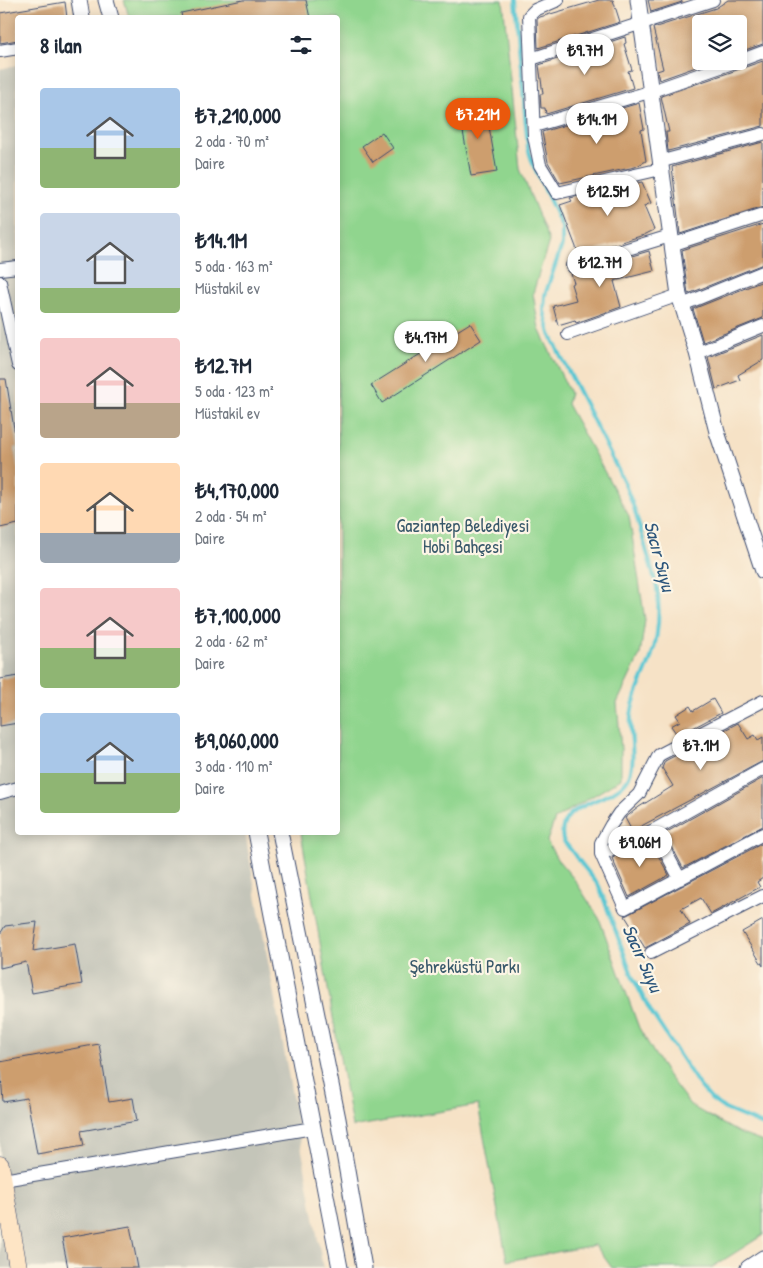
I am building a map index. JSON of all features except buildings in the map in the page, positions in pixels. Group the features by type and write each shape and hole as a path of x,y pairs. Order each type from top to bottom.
{"main road":[{"path":"1,1172 4,1212 18,1268"}],"street":[{"path":"79,0 82,15"},
{"path":"106,0 110,15"},
{"path":"558,0 535,10 529,16 534,126 540,165 557,193 763,134"},
{"path":"638,0 649,92 680,300 697,353 716,432 763,570"},
{"path":"531,59 713,0"},
{"path":"0,50 15,48"},
{"path":"747,58 763,52"},
{"path":"534,126 649,92 712,70"},
{"path":"572,266 763,216"},
{"path":"0,269 15,267"},
{"path":"568,334 680,300 763,272"},
{"path":"0,282 15,351"},
{"path":"697,353 763,326"},
{"path":"763,701 659,755 639,794 619,813 611,825 601,843 601,854 624,908 763,834"},
{"path":"601,854 654,830 763,769"},
{"path":"0,793 15,789"},
{"path":"654,830 680,879"},
{"path":"257,835 340,1268"},
{"path":"281,835 338,1119 364,1268"},
{"path":"651,953 763,896"},
{"path":"1,1172 313,1128"},
{"path":"748,1268 763,1258"}],"shaded area":[{"path":"15,65 15,835 245,835 323,1268 0,1268 0,69"}],"green space":[{"path":"124,0 503,0 520,169 549,241 533,293 539,329 570,393 567,404 629,516 645,620 640,655 617,703 621,749 621,779 555,819 547,841 557,859 574,879 599,918 639,1028 666,1073 691,1106 741,1134 763,1142 763,1235 711,1268 612,1268 595,1245 507,1261 478,1105 352,1127 301,835 340,835 340,15 128,15"}],"waterway":[{"name":"Sacır Suyu","path":"515,0 528,148 533,164 562,227 562,245 545,295 544,311 550,334 624,482 634,508 657,587 658,623 654,649 632,709 633,757 630,773 627,780 619,788 586,804 567,818 563,827 563,840 599,886 633,978 651,1012 699,1085 711,1099 725,1109 763,1125"}],"park label":[{"name":"Gaziantep Belediyesi Hobi Bahçesi","path":"463,535"},
{"name":"Şehreküstü Parkı","path":"465,966"}]}
